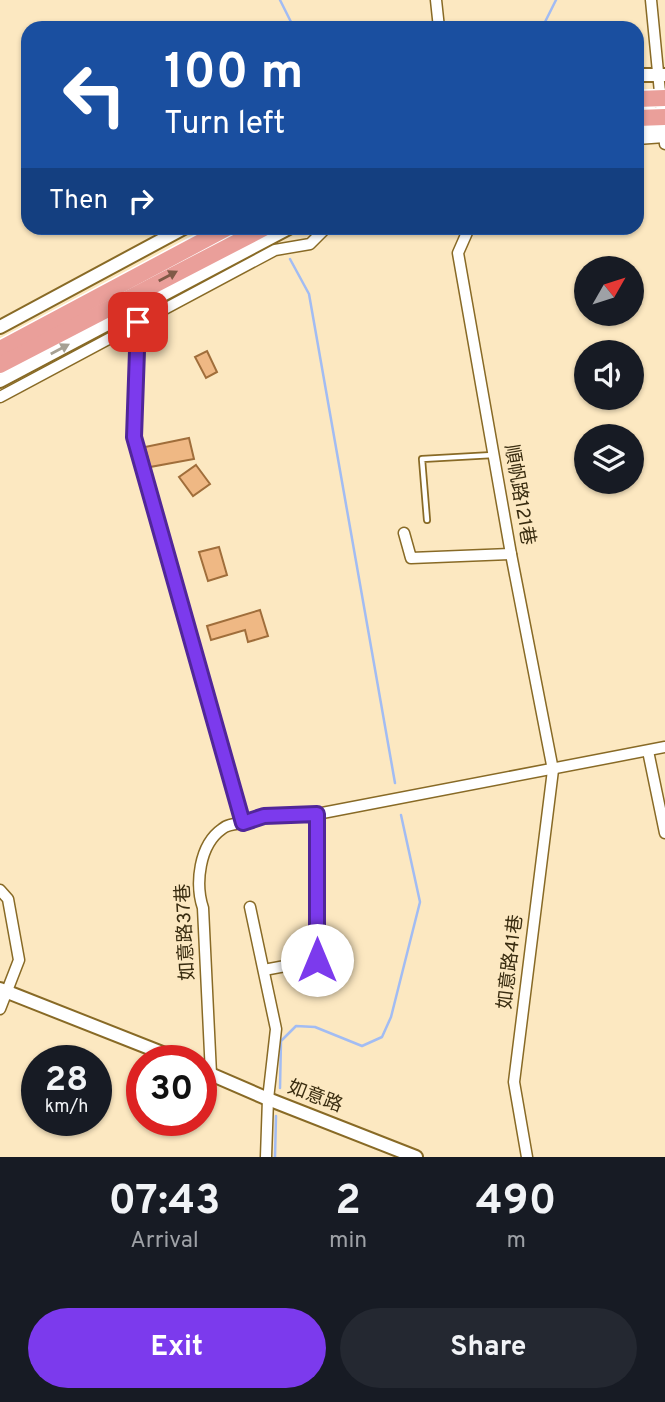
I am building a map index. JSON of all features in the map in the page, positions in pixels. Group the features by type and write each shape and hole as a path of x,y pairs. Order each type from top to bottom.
{"highway":[{"path":"644,98 665,97"},
{"path":"644,122 665,132"},
{"path":"0,349 214,235"},
{"path":"0,365 251,235"}],"street":[{"path":"436,0 438,21"},
{"path":"651,0 661,74 665,132"},
{"path":"644,130 665,132"},
{"path":"644,137 665,132"},
{"path":"0,327 171,235"},
{"path":"0,380 276,235"},
{"path":"0,397 275,250 310,244 319,235"},
{"name":"順帆路121巷","path":"466,235 458,253 511,554 553,770"},
{"path":"138,322 134,437 243,823"},
{"path":"404,533 411,558 511,554"},
{"name":"如意路37巷","path":"206,1045 201,863 212,838 224,827 264,816 317,814 665,747"},
{"path":"648,751 665,833"},
{"name":"如意路41巷","path":"527,1157 514,1082 553,770"},
{"path":"264,970 317,960 317,814"},
{"path":"0,890 8,899 19,960 3,990 0,1009"},
{"path":"250,907 276,1029 268,1099 266,1157"},
{"path":"3,990 142,1045"},
{"name":"如意路","path":"217,1077 416,1157"}],"lane":[{"path":"427,520 422,459 494,455"}],"building":[{"path":"207,351 217,372 206,378 195,357"},
{"path":"189,438 194,459 150,467 145,447"},
{"path":"196,465 210,484 193,496 179,477"},
{"path":"219,547 227,575 208,581 199,552"},
{"path":"260,610 268,636 248,642 245,630 211,640 207,626"}],"waterway":[{"path":"280,0 290,21"},
{"path":"546,21 556,0"},
{"path":"290,259 309,294 395,783"},
{"path":"280,1088 281,1041 296,1026 315,1027 362,1046 382,1037 391,1017 420,902 401,815"},
{"path":"275,1157 276,1116"}],"route":[{"path":"138,322 134,437 243,823 264,816 317,814 317,960"}]}
